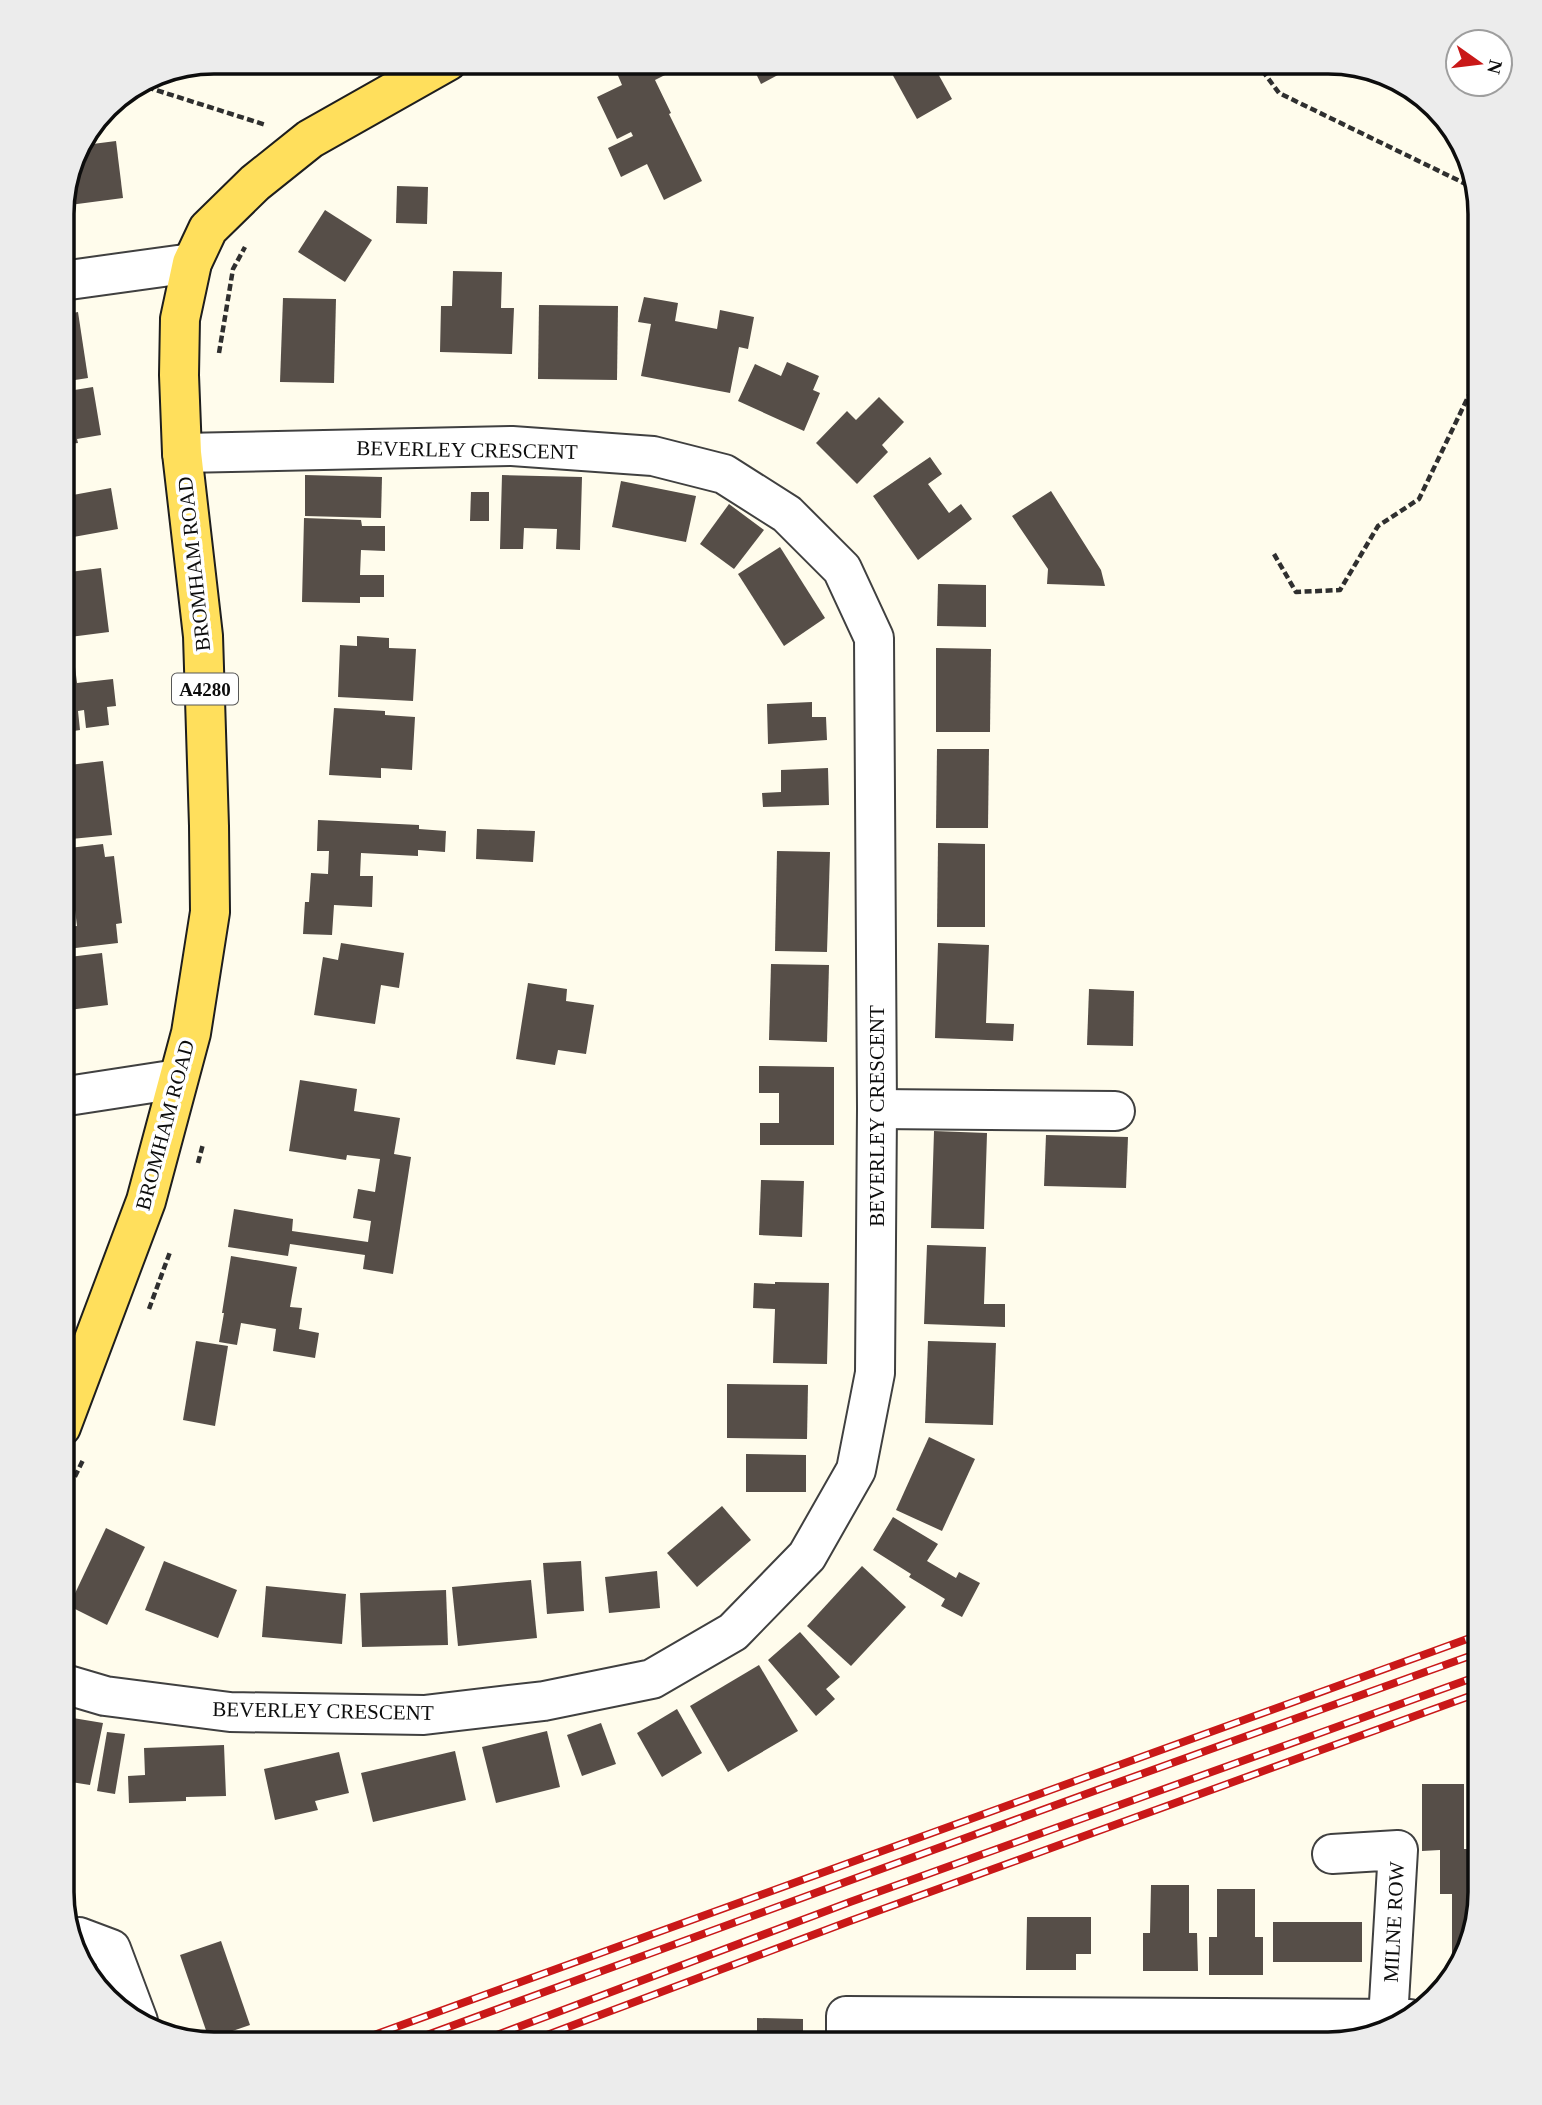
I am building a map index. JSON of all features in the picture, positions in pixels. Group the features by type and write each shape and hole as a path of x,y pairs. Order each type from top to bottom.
{"main road":[{"name":"BROMHAM ROAD","path":"74,1392 146,1201 191,1033 210,912 203,636 182,453 179,375 180,319 192,263 208,229 255,183 310,139 452,74"}],"street":[{"path":"74,279 192,263"},
{"name":"BEVERLEY CRESCENT","path":"74,1687 105,1696 230,1712 424,1715 544,1700 652,1679 733,1632 807,1556 856,1470 875,1373 877,1110 874,638 842,569 787,514 724,474 653,456 512,446 182,453"},
{"path":"74,1095 178,1079"},
{"path":"877,1110 1115,1111"},
{"name":"MILNE ROW","path":"1332,1854 1398,1850 1399,2013"},
{"path":"82,1938 111,1949 132,2006"},
{"path":"846,2030 1386,2019"}],"path":[{"path":"1265,74 1279,93 1465,184"},
{"path":"150,88 310,139"},
{"path":"219,356 233,269 249,241"},
{"path":"1274,554 1296,592 1340,590 1378,526 1419,499 1468,397"}],"building":[{"path":"617,74 667,74 655,80 702,181 664,200 647,164 621,177 608,148 633,136 631,132 617,139 597,97 622,85"},
{"path":"756,74 780,74 761,84"},
{"path":"892,74 938,74 952,99 917,119"},
{"path":"116,141 123,198 74,204 78,177 91,144"},
{"path":"397,186 428,187 427,224 396,223"},
{"path":"325,210 372,240 345,282 298,252"},
{"path":"453,271 502,272 501,308 514,308 512,354 440,352 441,306 452,306"},
{"path":"644,297 678,303 675,321 717,329 720,310 754,317 748,349 739,347 730,393 641,376 651,324 638,322"},
{"path":"283,298 336,299 334,383 280,382"},
{"path":"539,305 618,306 617,380 538,379"},
{"path":"78,312 88,378 74,380 74,313"},
{"path":"787,362 819,376 813,390 820,393 804,431 738,401 755,364 781,376"},
{"path":"93,387 101,435 77,439 78,443 74,444 74,390"},
{"path":"879,397 904,422 882,445 888,452 857,484 816,443 847,411 856,420"},
{"path":"930,457 942,474 928,484 949,513 961,504 972,519 918,560 873,496"},
{"path":"305,475 382,477 381,518 305,516"},
{"path":"502,475 582,477 580,550 556,549 557,529 524,528 523,549 500,549"},
{"path":"621,481 696,496 686,542 612,527"},
{"path":"111,488 118,529 74,537 74,495"},
{"path":"1051,491 1101,570 1105,586 1047,584 1048,569 1012,516"},
{"path":"471,492 489,492 489,521 470,521"},
{"path":"729,504 764,530 734,569 700,544"},
{"path":"304,518 361,520 362,526 385,526 385,551 361,550 360,575 384,575 384,597 360,597 360,603 302,602"},
{"path":"780,547 825,618 784,646 738,574"},
{"path":"101,568 109,632 74,636 74,571"},
{"path":"938,584 986,585 986,627 937,626"},
{"path":"357,636 389,638 389,648 416,649 413,701 338,697 340,645 357,646"},
{"path":"936,648 991,649 990,732 936,732"},
{"path":"74,667 77,683 113,679 116,706 107,707 109,725 86,728 84,710 78,711 80,730 74,731"},
{"path":"812,702 812,717 826,717 827,740 768,744 767,704"},
{"path":"334,708 385,711 385,715 415,717 412,770 381,768 381,778 329,775"},
{"path":"937,749 989,749 988,828 936,828"},
{"path":"103,761 112,835 74,839 74,764"},
{"path":"828,768 829,805 763,807 762,793 781,792 781,770"},
{"path":"318,820 419,825 419,829 446,831 445,852 418,850 418,856 361,853 360,876 373,876 372,907 334,905 332,935 303,934 305,902 309,902 311,873 328,874 329,851 317,851"},
{"path":"477,829 535,831 533,862 476,859"},
{"path":"938,843 985,844 985,927 937,927"},
{"path":"103,844 105,857 114,856 122,923 116,924 118,943 74,948 74,926 77,926 74,847"},
{"path":"777,851 830,852 827,952 775,951"},
{"path":"341,943 404,953 399,988 381,985 375,1024 314,1015 323,957 338,960"},
{"path":"938,943 989,945 986,1023 1014,1024 1013,1041 935,1038"},
{"path":"102,953 108,1005 74,1009 74,956"},
{"path":"771,964 829,965 827,1042 769,1040"},
{"path":"528,983 567,989 566,1001 594,1005 586,1054 558,1050 555,1065 516,1059"},
{"path":"1089,989 1134,991 1133,1046 1087,1045"},
{"path":"759,1066 834,1067 834,1145 760,1145 760,1123 779,1123 779,1093 759,1093"},
{"path":"300,1080 357,1089 354,1111 400,1118 394,1154 411,1157 393,1274 363,1269 365,1255 290,1244 288,1256 228,1247 234,1209 293,1219 292,1231 368,1242 371,1221 353,1218 358,1189 375,1192 380,1159 347,1155 346,1160 289,1151"},
{"path":"934,1131 987,1133 984,1229 931,1228"},
{"path":"1046,1135 1128,1137 1126,1188 1044,1186"},
{"path":"761,1180 804,1181 802,1237 759,1235"},
{"path":"927,1245 986,1247 984,1304 1005,1304 1005,1327 924,1324"},
{"path":"231,1256 297,1267 290,1307 302,1308 299,1329 319,1333 315,1358 273,1351 276,1329 241,1323 237,1345 219,1342"},
{"path":"754,1283 829,1283 827,1364 773,1363 775,1309 753,1308"},
{"path":"196,1341 228,1346 215,1426 183,1420"},
{"path":"928,1341 996,1343 993,1425 925,1423"},
{"path":"727,1384 808,1385 807,1439 727,1438"},
{"path":"929,1437 975,1459 942,1531 896,1510"},
{"path":"746,1454 806,1455 806,1492 746,1492"},
{"path":"722,1506 751,1540 697,1587 667,1553"},
{"path":"893,1517 938,1544 927,1561 956,1578 959,1572 980,1583 962,1617 941,1606 945,1599 873,1550"},
{"path":"106,1528 145,1547 107,1625 74,1608 74,1595"},
{"path":"164,1561 237,1590 218,1638 145,1610"},
{"path":"581,1561 584,1611 547,1614 543,1563"},
{"path":"862,1566 906,1607 851,1666 807,1626"},
{"path":"657,1571 660,1608 609,1613 605,1577"},
{"path":"531,1580 537,1638 458,1646 452,1587"},
{"path":"266,1586 346,1594 342,1644 262,1637"},
{"path":"446,1590 448,1645 362,1647 360,1593"},
{"path":"800,1632 840,1677 826,1689 835,1699 816,1716 768,1660"},
{"path":"759,1665 798,1731 728,1772 690,1706"},
{"path":"677,1709 702,1753 662,1777 637,1733"},
{"path":"74,1718 103,1723 90,1785 74,1782"},
{"path":"601,1723 616,1764 582,1776 567,1735"},
{"path":"547,1731 560,1787 496,1803 482,1747"},
{"path":"107,1732 125,1734 115,1794 97,1791"},
{"path":"224,1745 226,1796 186,1797 186,1801 129,1803 128,1776 145,1775 144,1748"},
{"path":"455,1751 466,1800 373,1822 361,1773"},
{"path":"339,1752 349,1793 315,1801 318,1810 275,1820 264,1769"},
{"path":"1422,1784 1464,1784 1464,1849 1468,1849 1467,1910 1464,1928 1452,1958 1452,1894 1440,1894 1440,1850 1422,1851"},
{"path":"1151,1885 1189,1885 1189,1933 1197,1933 1198,1971 1143,1971 1143,1933 1150,1933"},
{"path":"1217,1889 1255,1889 1255,1937 1263,1937 1263,1975 1209,1975 1209,1937 1217,1937"},
{"path":"1027,1917 1091,1917 1091,1954 1076,1954 1076,1970 1026,1970"},
{"path":"1273,1922 1362,1922 1362,1962 1273,1962"},
{"path":"221,1941 250,2025 232,2031 206,2031 180,1955"},
{"path":"757,2018 803,2019 803,2032 757,2031"}],"railway":[{"path":"385,2031 1468,1639"},
{"path":"437,2031 1468,1657"},
{"path":"507,2031 850,1902 1468,1680"},
{"path":"557,2031 850,1921 1468,1697"}]}
